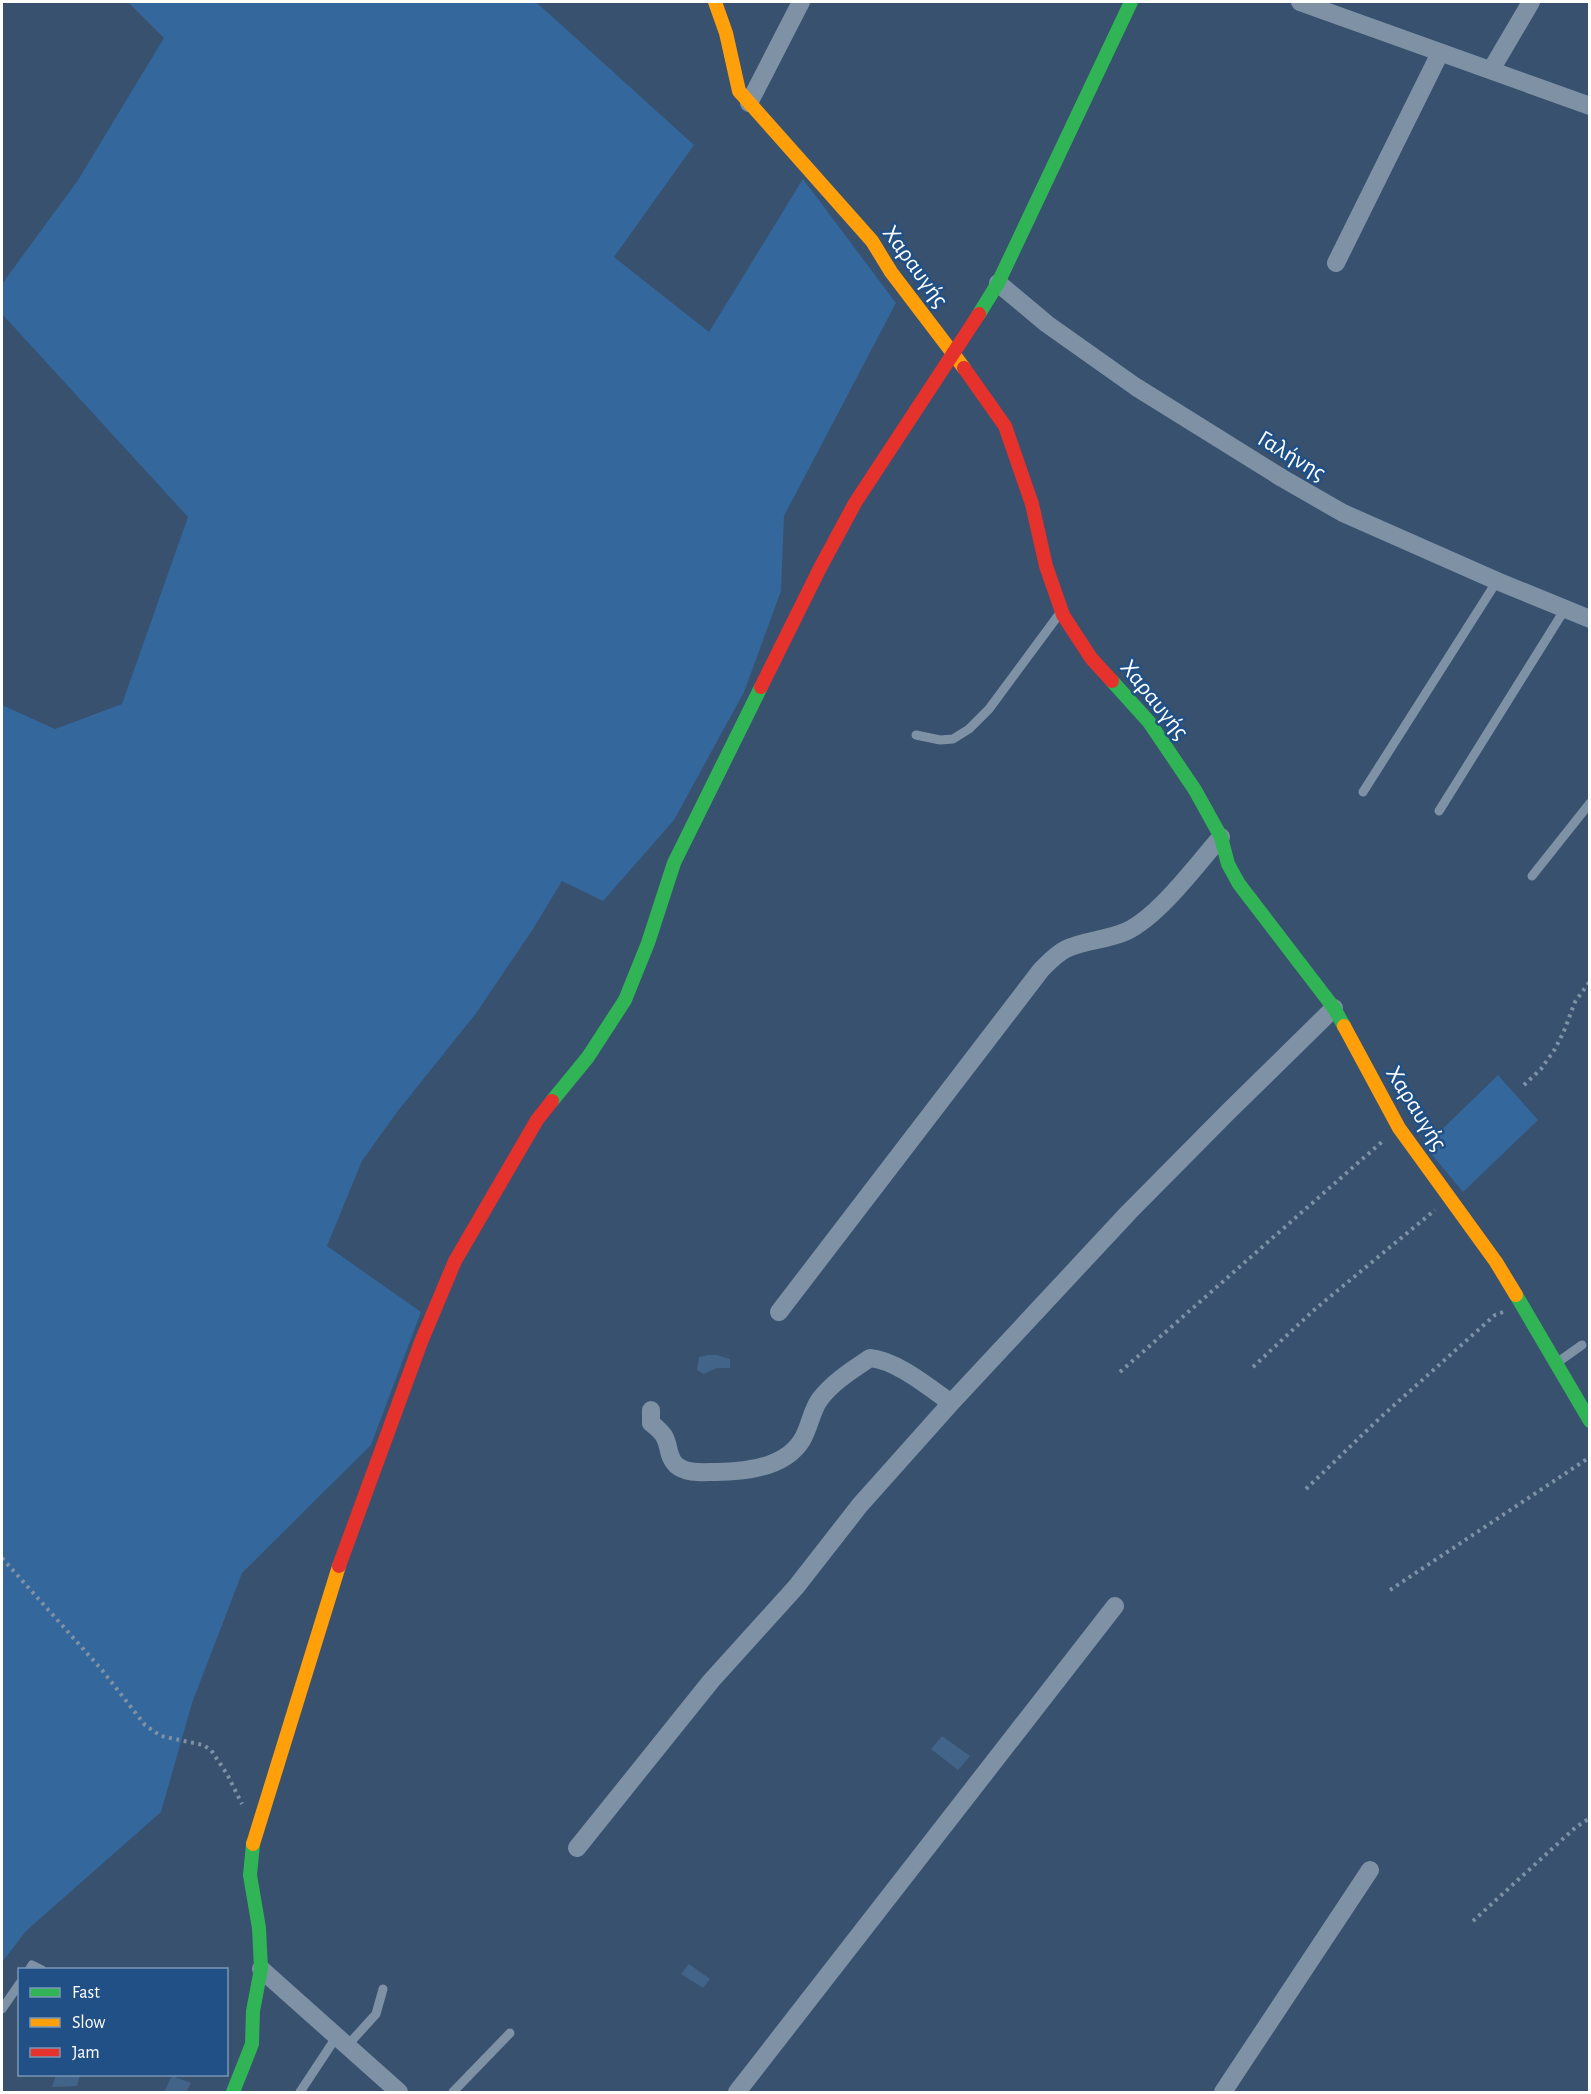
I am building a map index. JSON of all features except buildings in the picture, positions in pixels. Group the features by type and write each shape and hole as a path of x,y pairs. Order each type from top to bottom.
{"street":[{"name":"Χαραυγής","path":"715,2 726,33 739,91 872,241 891,273 954,354 1005,426 1032,504 1046,566 1062,611 1091,658 1149,722 1195,790 1221,837 1228,864 1239,884 1334,1008 1399,1128 1496,1262 1590,1421"},
{"path":"749,103 801,2"},
{"path":"232,2092 238,2071 252,2044 253,2011 261,1969 261,1947 250,1875 253,1842 330,1592 421,1342 455,1261 537,1120 588,1057 625,1000 648,943 674,863 820,568 872,475 954,354 998,283 1131,2"},
{"path":"1300,2 1590,106"},
{"path":"1491,70 1531,2"},
{"path":"1336,263 1440,53"},
{"name":"Γαλήνης","path":"998,283 1047,324 1136,387 1282,478 1343,513 1590,619"},
{"path":"779,1312 1047,964 1066,949 1107,938 1137,924 1160,904 1221,837"},
{"path":"577,1848 711,1681 796,1587 860,1505 951,1403 1129,1212 1334,1008"},
{"path":"651,1410 651,1424 663,1433 669,1457 677,1466 691,1472 741,1472 779,1460 792,1452 804,1436 820,1399 838,1380 870,1358 887,1362 927,1385 951,1403"},
{"path":"737,2092 1115,1606"},
{"path":"1223,2092 1370,1870"},
{"path":"261,1969 399,2092"}],"lane":[{"path":"1364,792 1497,581"},
{"path":"1439,811 1565,609"},
{"path":"916,735 940,740 953,739 969,729 989,709 1062,611"},
{"path":"1532,876 1590,802"},
{"path":"1556,1364 1582,1345"},
{"path":"2,2009 18,1986"},
{"path":"300,2092 342,2041 376,2014 383,1989"},
{"path":"453,2092 510,2033"}],"path":[{"path":"1524,1085 1540,1069 1555,1048 1575,1002 1590,981"},
{"path":"1120,1371 1399,1128"},
{"path":"1253,1367 1314,1310 1450,1198"},
{"path":"1306,1489 1421,1381 1495,1316 1508,1310 1516,1295"},
{"path":"1390,1590 1590,1457"},
{"path":"2,1558 102,1670 145,1725 161,1736 203,1745 211,1750 227,1774 242,1805 253,1842"},
{"path":"1473,1921 1576,1827 1590,1818"}],"shaded area":[{"path":"128,2 536,2 694,145 614,257 709,332 803,179 896,303 784,516 781,591 744,692 674,820 603,901 562,881 477,1012 397,1112 362,1161 327,1246 421,1312 371,1445 242,1573 192,1703 161,1812 26,1931 2,1962 2,705 55,729 122,704 188,517 2,314 2,284 78,180 164,38"},
{"path":"1498,1075 1538,1120 1463,1192 1425,1146"},
{"path":"708,1355 730,1359 730,1368 717,1368 704,1374 697,1370 699,1357"},
{"path":"942,1736 970,1756 958,1770 931,1749"},
{"path":"689,1964 710,1979 703,1988 681,1974"},
{"path":"56,2076 80,2076 77,2086 52,2087"},
{"path":"172,2076 191,2083 186,2092 164,2092"}],"traffic: fast":[{"path":"979,314 998,283 1131,2"},
{"path":"1112,681 1149,722 1195,790 1221,837 1228,864 1239,884 1334,1008 1344,1026"},
{"path":"552,1101 588,1057 625,1000 648,943 674,863 761,687"},
{"path":"1516,1295 1590,1421"},
{"path":"233,2092 252,2044 253,2011 261,1969 259,1928 250,1875 253,1844"}],"traffic: slow":[{"path":"715,2 726,33 739,91 872,241 891,272 964,368"},
{"path":"1344,1026 1399,1128 1496,1262 1516,1295"},
{"path":"253,1844 339,1566"}],"traffic: jam":[{"path":"761,687 855,503 979,314"},
{"path":"964,368 1005,426 1032,504 1046,566 1063,615 1091,658 1112,681"},
{"path":"339,1566 421,1342 455,1261 537,1120 552,1101"}]}
